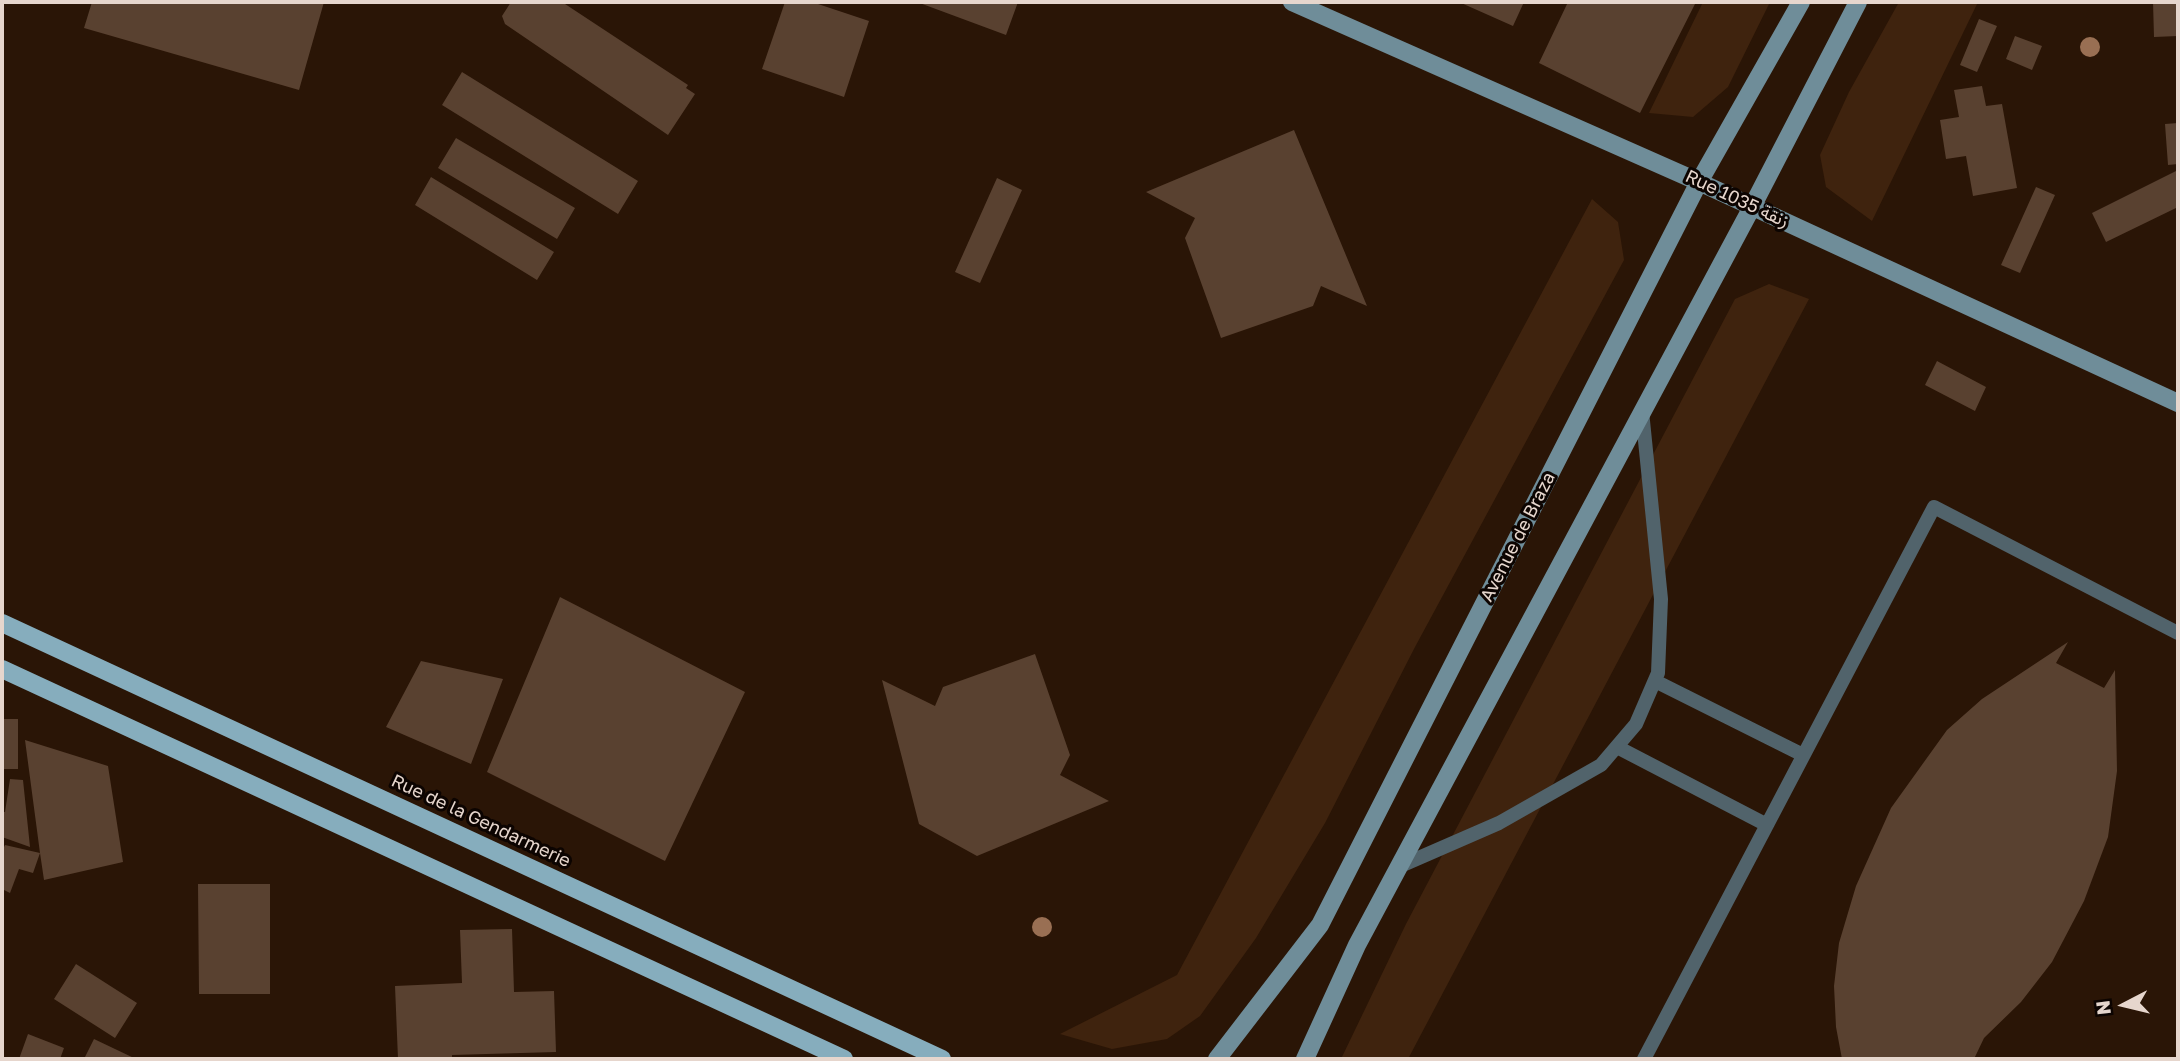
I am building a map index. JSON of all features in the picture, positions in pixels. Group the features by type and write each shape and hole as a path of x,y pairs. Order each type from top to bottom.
{"main road":[{"name":"Rue 1035 زنقة","path":"1293,2 1699,181 2178,403"},
{"name":"Avenue de Braza","path":"1217,1059 1320,925 1699,181 1801,2"},
{"path":"1305,1059 1357,945 1752,207 1858,2"},
{"name":"Rue de la Gendarmerie","path":"2,623 942,1059"},
{"path":"2,668 844,1059"}],"lane":[{"path":"1398,867 1499,822 1601,765 1636,724 1655,681 1661,599 1642,411"},
{"path":"1644,1059 1934,507 2178,633"},
{"path":"1655,681 1803,755"},
{"path":"1617,747 1767,825"}],"shaded area":[{"path":"1703,2 1770,2 1728,87 1693,117 1649,113"},
{"path":"1899,2 1978,2 1872,221 1826,187 1820,155 1849,92"},
{"path":"1592,199 1618,222 1624,260 1415,647 1325,823 1256,938 1200,1016 1167,1039 1112,1049 1060,1034 1177,975"},
{"path":"1769,284 1809,299 1408,1059 1341,1059 1406,924 1735,299"}],"building":[{"path":"92,2 324,2 299,90 84,28"},
{"path":"511,2 562,2 688,85 686,88 695,94 668,135 505,24 502,16"},
{"path":"785,2 812,2 869,21 844,97 762,69"},
{"path":"917,2 1018,2 1006,35"},
{"path":"1459,2 1524,2 1513,26"},
{"path":"1568,2 1696,2 1640,113 1539,63"},
{"path":"2153,2 2178,2 2178,36 2154,37"},
{"path":"1979,19 1997,26 1977,72 1960,65"},
{"path":"2015,36 2042,46 2032,70 2006,59"},
{"path":"462,72 638,181 618,214 442,105"},
{"path":"1982,86 1986,106 2002,104 2017,188 1973,196 1966,156 1946,159 1940,120 1959,117 1954,90"},
{"path":"2178,123 2178,164 2168,165 2165,124"},
{"path":"1294,130 1367,306 1321,286 1313,306 1221,338 1185,238 1195,218 1146,192"},
{"path":"456,138 575,208 557,239 438,168"},
{"path":"2178,170 2178,212 2176,208 2106,242 2092,213"},
{"path":"431,177 554,252 537,280 415,205"},
{"path":"997,178 1022,190 980,283 955,272"},
{"path":"2036,187 2055,195 2020,273 2001,265"},
{"path":"1937,361 1986,387 1975,411 1925,385"},
{"path":"560,597 745,692 665,861 487,772"},
{"path":"2068,642 2056,663 2104,688 2115,670 2117,771 2108,837 2084,901 2052,962 2021,1002 1984,1038 1974,1059 1842,1059 1836,1027 1834,986 1839,943 1856,886 1891,808 1947,730 1982,699"},
{"path":"1035,654 1070,755 1060,775 1109,801 977,856 919,824 882,680 935,706 943,687"},
{"path":"421,661 503,679 471,764 386,727"},
{"path":"2,719 18,719 18,769 2,769"},
{"path":"25,740 108,766 123,862 44,880"},
{"path":"10,779 23,780 30,847 2,837 2,812 5,812"},
{"path":"5,845 40,853 33,873 19,869 10,893 2,889 2,851"},
{"path":"198,884 270,884 270,994 199,994"},
{"path":"512,929 514,992 554,991 556,1052 452,1055 452,1059 398,1059 395,986 462,983 460,930"},
{"path":"76,964 137,1003 115,1038 54,999"},
{"path":"28,1034 64,1048 60,1059 19,1059"},
{"path":"94,1039 136,1059 84,1059"}]}
